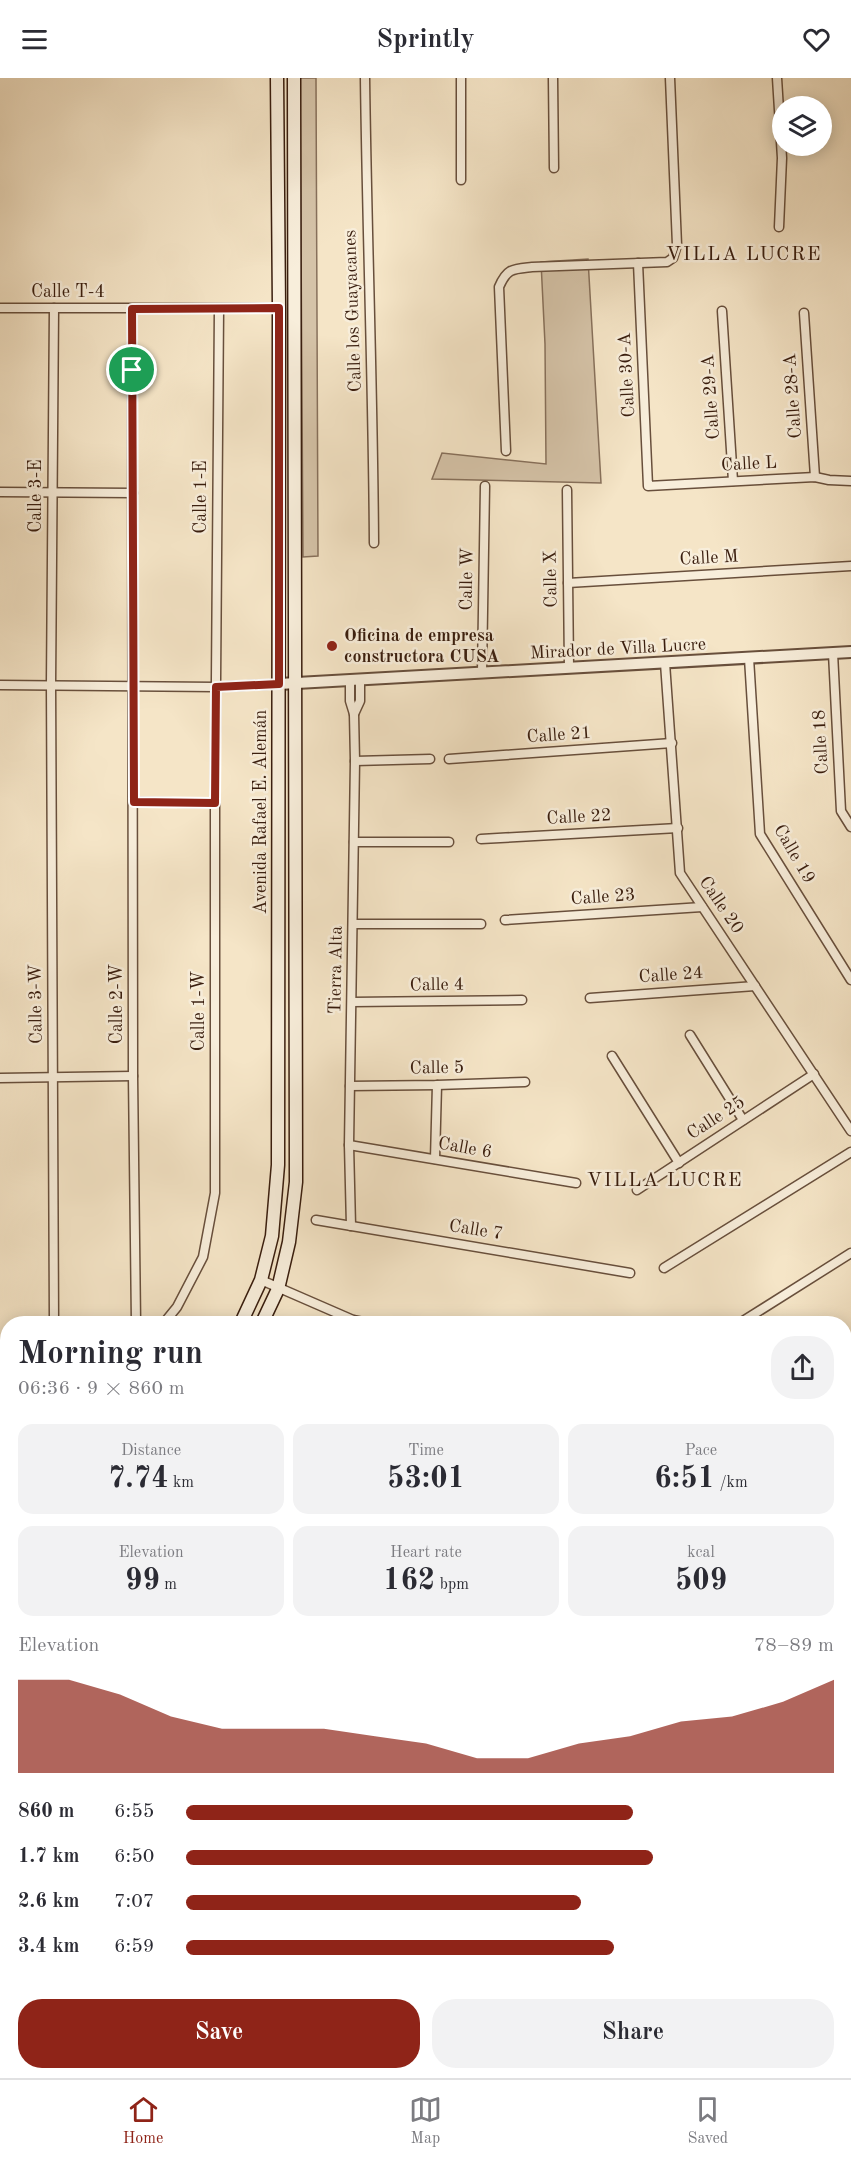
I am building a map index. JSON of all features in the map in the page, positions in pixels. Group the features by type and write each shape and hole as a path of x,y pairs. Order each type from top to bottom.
{"main road":[{"name":"Avenida Rafael E. Alemán","path":"244,1316 261,1280 272,1236 278,1165 277,78"},
{"name":"Avenida Rafael E. Alemán","path":"265,1316 278,1289 289,1242 296,1182 294,78"}],"street":[{"name":"Calle los Guayacanes","path":"365,78 375,543"},
{"path":"461,78 461,180"},
{"path":"553,78 554,168"},
{"path":"506,451 499,287 507,272 532,267 667,262 676,252 670,78"},
{"path":"777,78 782,158 779,227"},
{"name":"Calle 30-A","path":"638,263 648,486"},
{"name":"Calle T-4","path":"0,308 279,308"},
{"name":"Calle 3-E","path":"51,684 54,308"},
{"name":"Calle 2-W","path":"132,309 133,1076 136,1316"},
{"name":"Calle 1-E","path":"216,687 219,309"},
{"name":"Calle 29-A","path":"722,311 733,481"},
{"name":"Calle 28-A","path":"804,313 815,477"},
{"name":"Calle L","path":"648,486 815,477 851,481"},
{"name":"Calle W","path":"482,674 485,486"},
{"name":"Calle X","path":"567,490 569,668"},
{"path":"0,492 133,493"},
{"name":"Calle M","path":"568,583 851,566"},
{"name":"Mirador de Villa Lucre","path":"279,684 851,652"},
{"name":"Calle 18","path":"833,653 841,811 851,827"},
{"name":"Calle 19","path":"749,658 759,834 851,980"},
{"name":"Calle 20","path":"666,663 680,873 851,1131"},
{"name":"Tierra Alta","path":"351,1226 350,1086 355,761 354,714 350,701 355,681"},
{"name":"Calle 3-W","path":"51,684 54,1316"},
{"path":"0,685 216,687 279,684"},
{"name":"Calle 1-W","path":"169,1316 203,1257 215,1193 216,687"},
{"name":"Calle 21","path":"449,759 672,743"},
{"path":"355,761 430,759"},
{"path":"134,802 215,803"},
{"name":"Calle 22","path":"481,839 678,828"},
{"path":"354,842 448,842"},
{"name":"Calle 23","path":"505,920 702,907"},
{"path":"353,924 482,924"},
{"name":"Calle 24","path":"590,998 755,986"},
{"name":"Calle 4","path":"352,1002 522,1000"},
{"path":"690,1035 743,1120"},
{"path":"612,1056 679,1162"},
{"name":"Calle 25","path":"637,1190 814,1074"},
{"path":"0,1078 133,1076"},
{"name":"Calle 5","path":"350,1086 525,1082"},
{"path":"435,1159 437,1085"},
{"name":"Calle 6","path":"350,1144 576,1183"},
{"path":"664,1268 851,1152"},
{"name":"Calle 7","path":"316,1220 630,1273"},
{"path":"751,1316 851,1253"},
{"path":"261,1280 343,1316"}],"shaded area":[{"path":"300,78 316,78 318,556 303,557"},
{"path":"588,259 601,483 432,479 442,453 546,464 545,344 541,262"}],"place":[{"name":"Oficina de empresa constructora CUSA","path":"332,646"}],"district":[{"name":"VILLA LUCRE","path":"744,255"},
{"name":"VILLA LUCRE","path":"665,1181"}],"route":[{"path":"279,308 279,684 216,687 215,803 134,802 132,370 132,309 279,308"}]}
